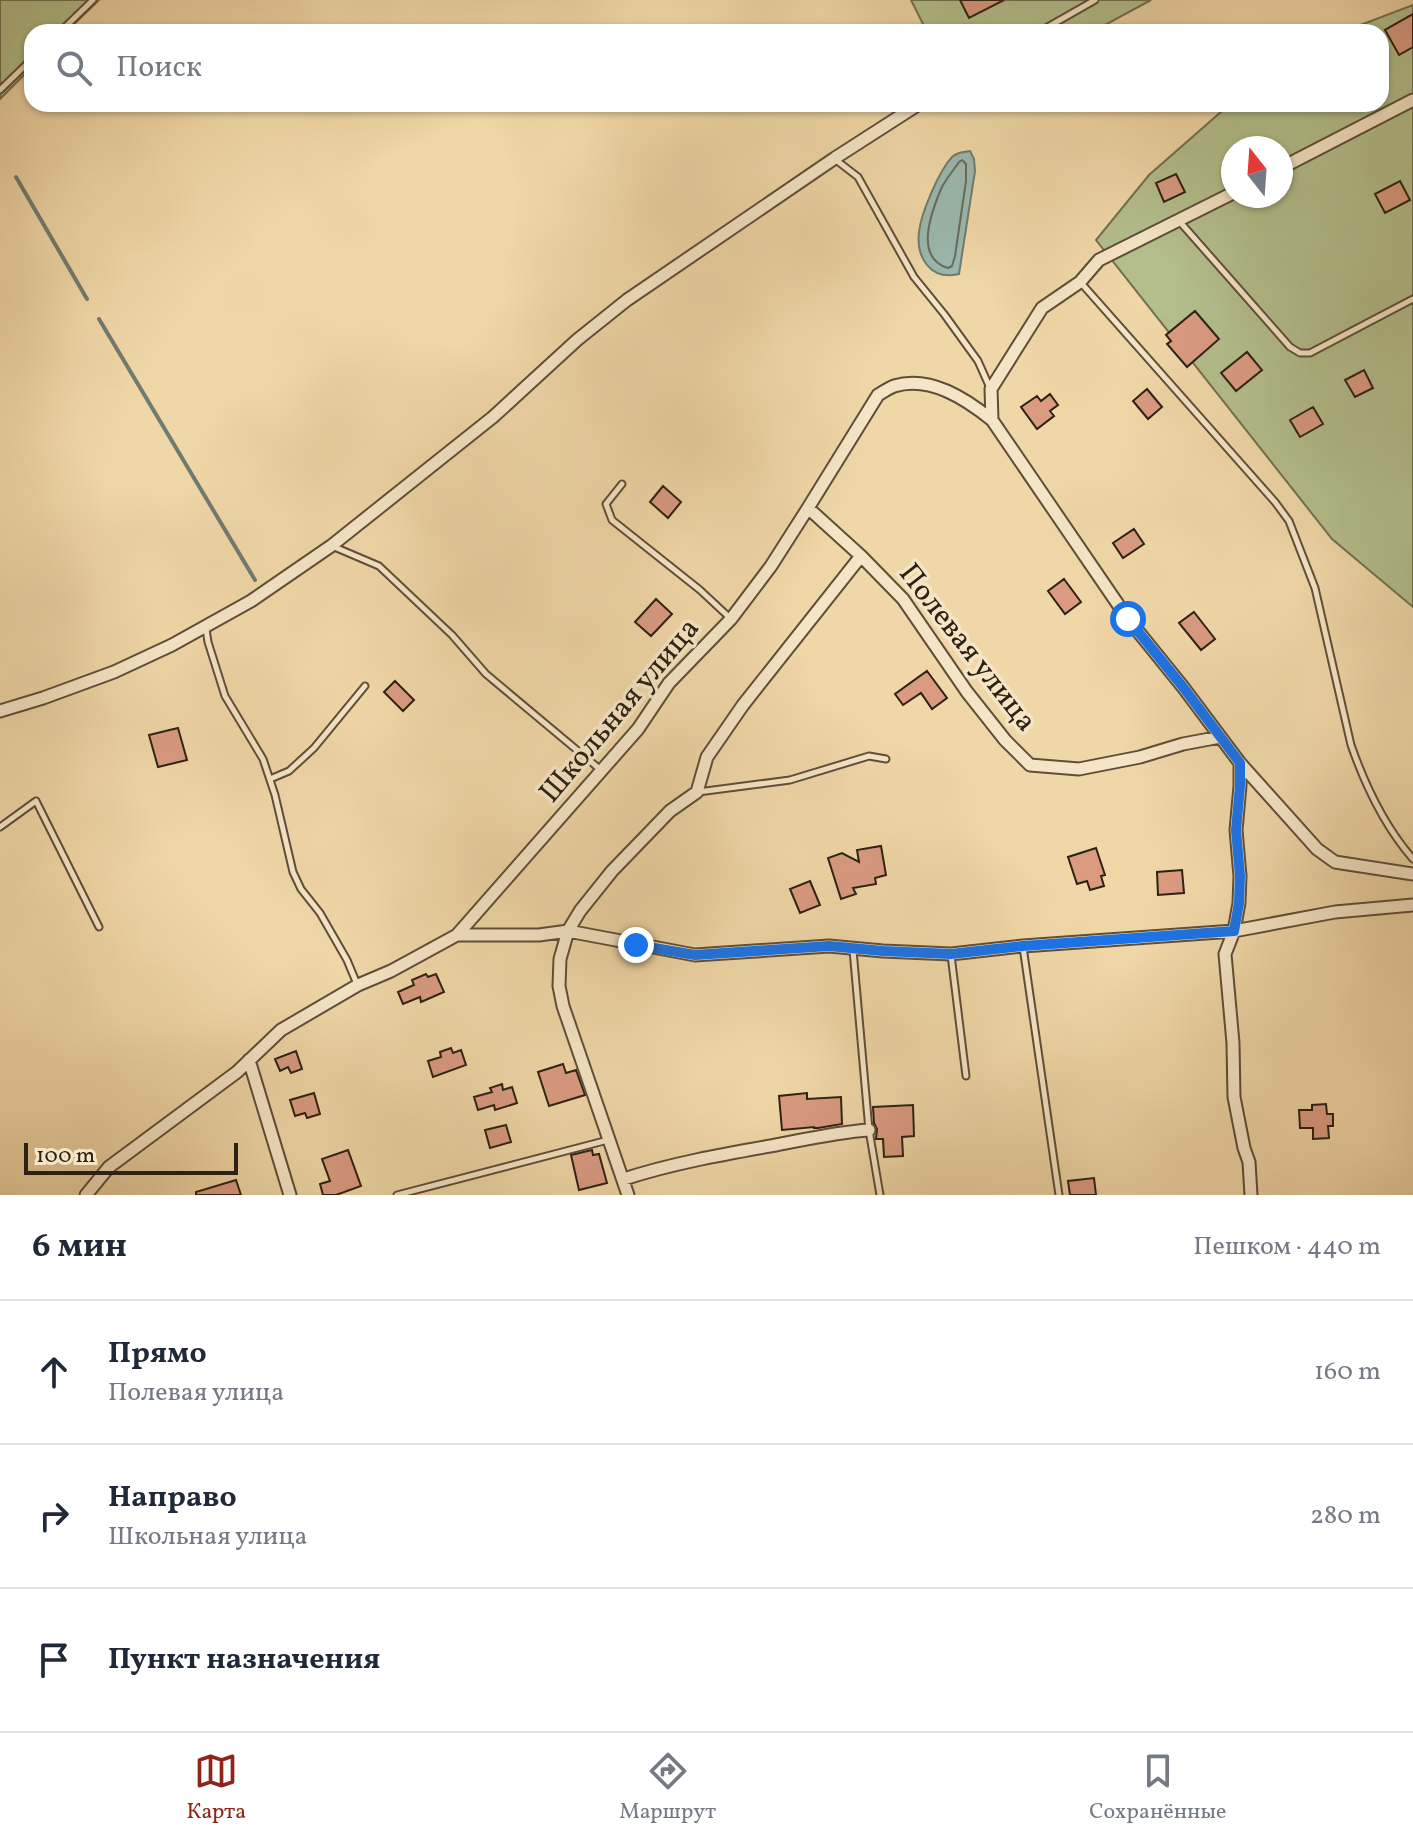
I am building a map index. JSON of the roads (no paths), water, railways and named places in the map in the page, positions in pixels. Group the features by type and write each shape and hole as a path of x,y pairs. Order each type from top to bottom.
{"street":[{"path":"1293,162 1413,100"},
{"path":"0,711 114,672 172,645 251,601 331,546 493,417 577,340 627,300 907,112"},
{"path":"992,420 991,389 1042,308 1080,282 1099,260 1221,199"},
{"path":"808,508 878,395 894,386 916,384 943,389 974,405 992,420 1128,619 1240,763 1317,849 1335,862 1413,874"},
{"name":"Полевая улица","path":"808,508 903,599 967,692 1005,740 1030,765 1079,769 1220,737"},
{"name":"Школьная улица","path":"86,1195 109,1167 237,1072 281,1030 358,985 457,935 638,729 669,683 731,619 771,566 808,508"},
{"path":"628,1195 563,1006 559,986 560,959 568,931 612,871 670,811 697,792 707,757 743,705 861,556"},
{"path":"1240,763 1236,830 1239,903 1234,931 1225,954 1234,1097 1249,1162 1251,1195"},
{"path":"457,935 539,935 568,931 695,955 829,946 951,954 1234,931 1335,912 1413,905"},
{"path":"249,1060 290,1195"},
{"path":"624,1179 654,1169 720,1155 838,1132 869,1130"}],"lane":[{"path":"68,24 93,0"},
{"path":"1053,24 1095,0"},
{"path":"0,90 24,67"},
{"path":"835,158 858,177 914,277 978,361 991,389"},
{"path":"1180,221 1290,347 1300,353 1310,353 1413,299"},
{"path":"1080,282 1289,521 1315,588 1358,765 1386,821 1413,859"},
{"path":"622,484 606,504 612,520 700,590 731,619"},
{"path":"331,546 379,566 452,635 486,674 602,771"},
{"path":"205,627 225,696 263,759 293,872 301,889 320,913 358,985"},
{"path":"270,779 289,771 314,748 365,686"},
{"path":"697,792 790,780 869,756 886,759"},
{"path":"0,827 36,801 99,927"},
{"path":"1023,946 1059,1195"},
{"path":"853,948 869,1130 880,1195"},
{"path":"951,954 966,1076"},
{"path":"397,1195 608,1140"}],"water":[{"path":"970,151 975,171 959,274 941,274 933,271 923,259 919,242 920,224 931,193 947,163 956,154"}],"waterway":[{"path":"16,177 87,299"},
{"path":"99,319 255,580"}]}
